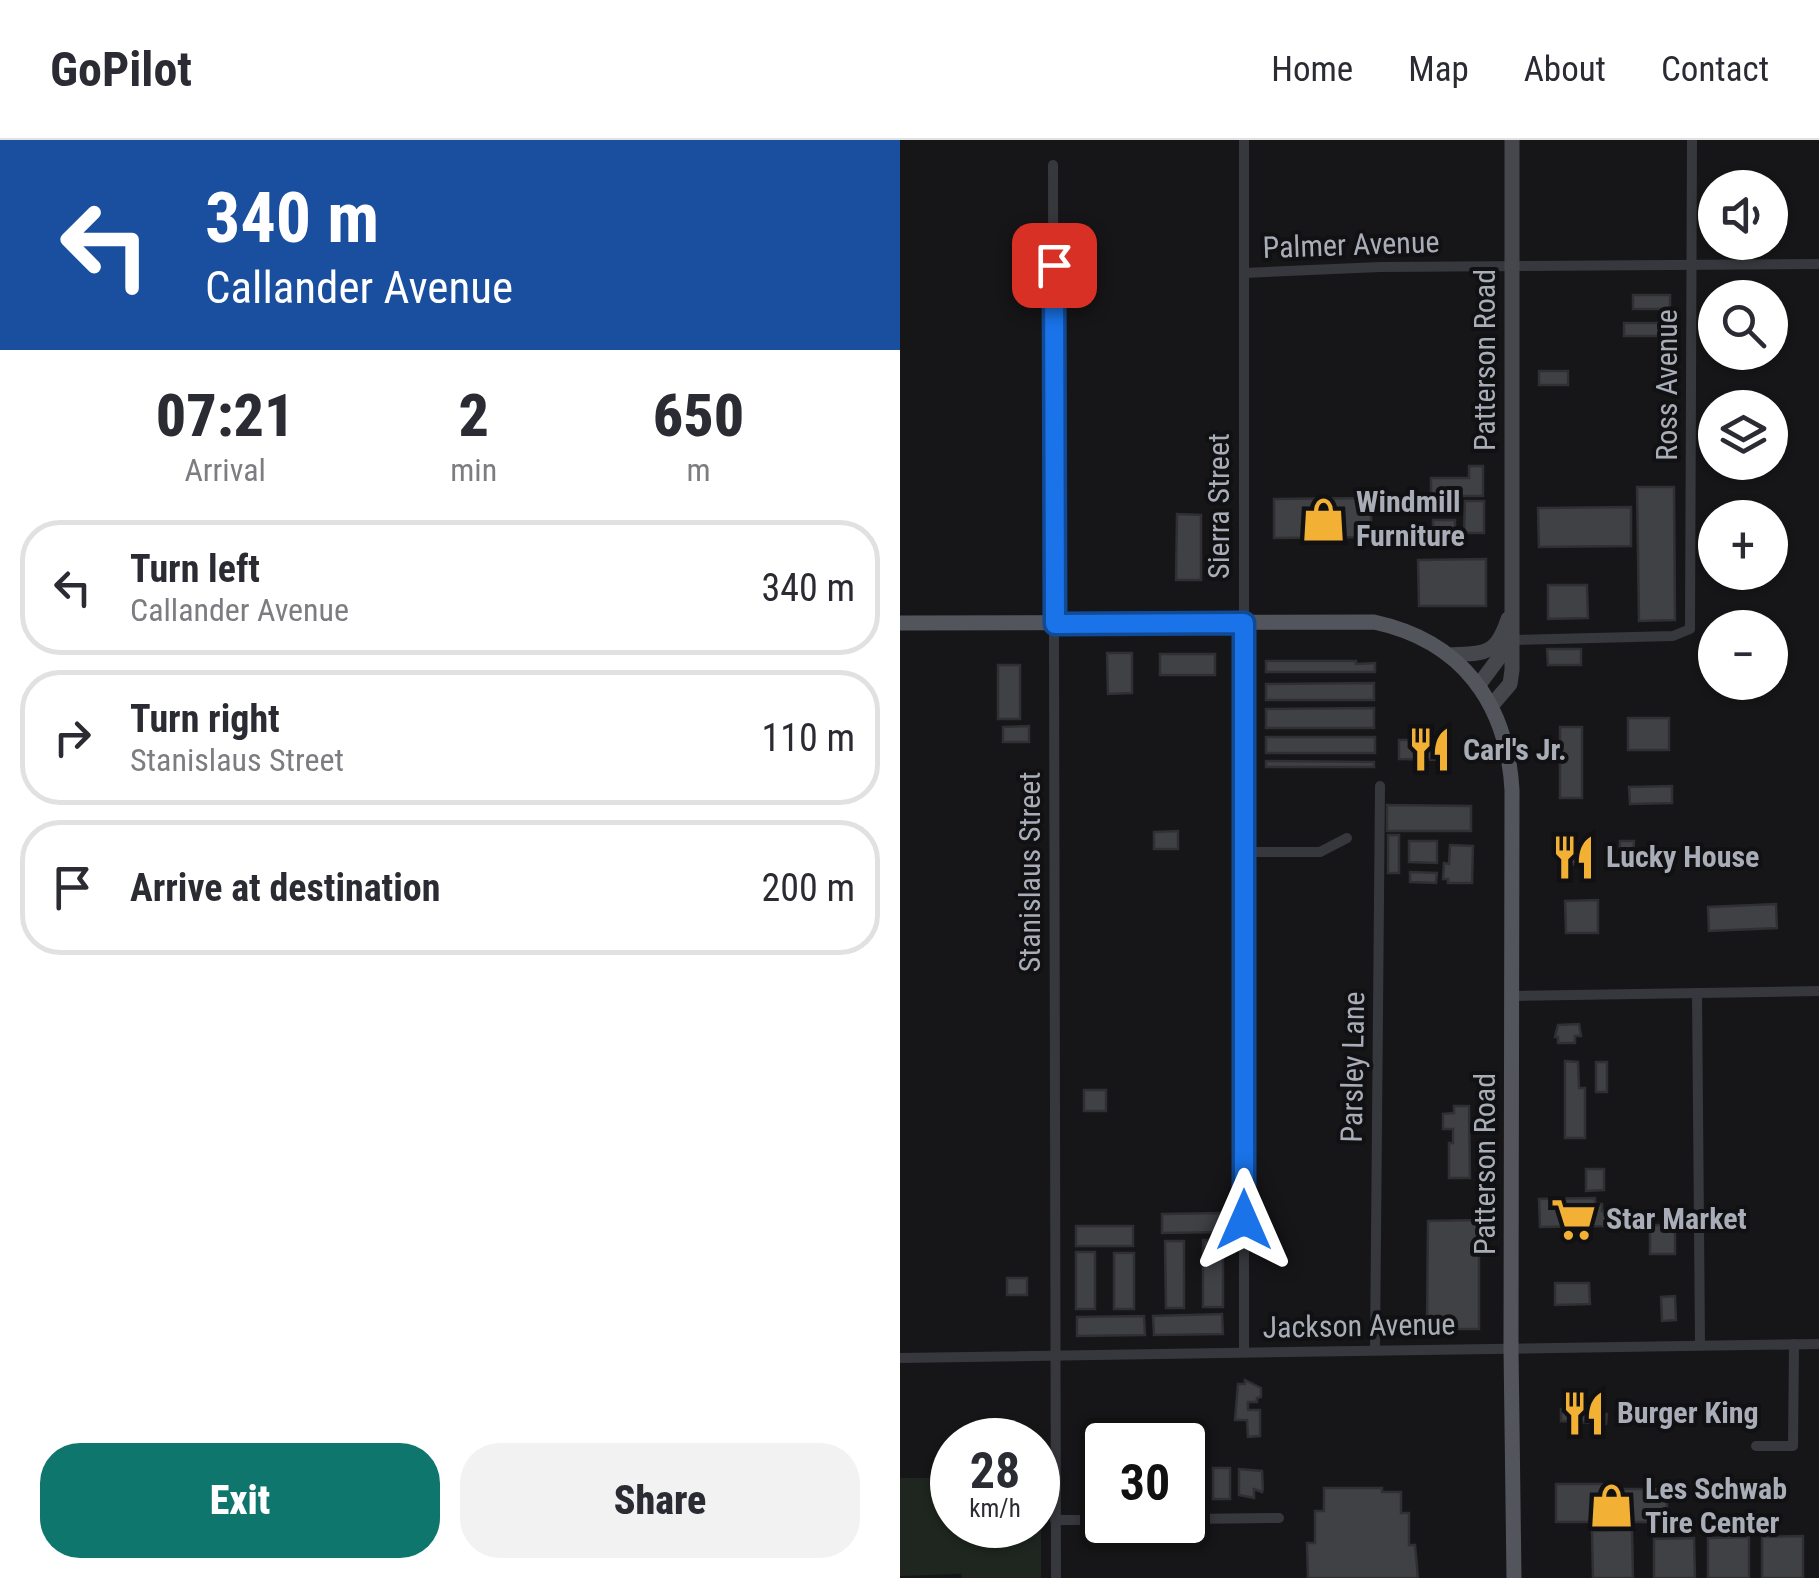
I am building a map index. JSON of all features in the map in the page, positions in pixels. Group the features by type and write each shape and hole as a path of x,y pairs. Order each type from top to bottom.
{"main road":[{"name":"Patterson Road","path":"1492,705 1510,684 1512,640 1512,140"},
{"path":"1450,655 1491,650 1500,642 1512,606"},
{"name":"Patterson Road","path":"900,623 1374,622 1415,634 1450,655 1492,705 1508,750 1512,806 1510,1348 1514,1578"},
{"path":"1478,686 1512,640"}],"street":[{"name":"Sierra Street","path":"1244,140 1244,1352"},
{"name":"Ross Avenue","path":"1512,640 1673,636 1690,629 1692,140"},
{"name":"Stanislaus Street","path":"1053,165 1055,1418"},
{"name":"Palmer Avenue","path":"1244,273 1380,267 1819,264"},
{"name":"Parsley Lane","path":"1376,1350 1380,786"},
{"path":"1244,852 1320,852 1347,838"},
{"path":"1512,996 1819,992"},
{"path":"1698,994 1700,1344"},
{"path":"1756,1446 1793,1446 1794,1344"},
{"name":"Jackson Avenue","path":"900,1358 1819,1344"},
{"path":"1210,1519 1280,1518"},
{"name":"Stanislaus Street","path":"1055,1548 1056,1578"}],"shaded area":[{"path":"900,1478 930,1478 930,1548 1041,1548 1041,1578 900,1576"}],"building":[{"path":"1633,295 1670,295 1670,309 1633,309"},
{"path":"1624,323 1668,323 1667,336 1624,336"},
{"path":"1539,371 1568,371 1568,385 1539,385"},
{"path":"1469,466 1483,466 1483,496 1431,496 1431,478 1469,478"},
{"path":"1637,487 1674,487 1675,620 1639,621"},
{"path":"1371,498 1371,537 1274,538 1274,499"},
{"path":"1403,499 1425,499 1425,513 1403,513"},
{"path":"1465,501 1484,501 1484,533 1464,533"},
{"path":"1631,507 1631,546 1539,547 1538,508"},
{"path":"1177,514 1201,515 1201,580 1176,580"},
{"path":"1433,520 1455,520 1455,536 1433,536"},
{"path":"1486,559 1486,606 1419,606 1418,560"},
{"path":"1548,585 1587,585 1588,618 1548,619"},
{"path":"1547,649 1581,649 1581,665 1548,665"},
{"path":"1107,653 1132,653 1132,693 1108,694"},
{"path":"1160,654 1215,654 1215,675 1160,675"},
{"path":"1266,661 1356,661 1375,663 1375,672 1266,672"},
{"path":"998,665 1020,665 1020,719 998,719"},
{"path":"1374,683 1374,700 1266,700 1266,684"},
{"path":"1374,708 1374,728 1266,728 1266,709"},
{"path":"1628,718 1669,718 1669,750 1628,750"},
{"path":"1029,726 1029,742 1003,742 1003,727"},
{"path":"1560,727 1582,727 1582,798 1560,798"},
{"path":"1266,737 1375,737 1375,753 1266,753"},
{"path":"1399,740 1442,740 1442,760 1399,759"},
{"path":"1266,761 1374,762 1374,767 1266,767"},
{"path":"1672,786 1672,803 1630,804 1629,787"},
{"path":"1387,805 1471,806 1471,831 1387,831"},
{"path":"1178,831 1178,849 1154,849 1154,832"},
{"path":"1388,835 1399,835 1399,873 1388,873"},
{"path":"1409,841 1437,841 1437,863 1409,862"},
{"path":"1620,841 1634,841 1633,866 1619,866"},
{"path":"1450,845 1473,846 1472,883 1448,883 1448,879 1443,879"},
{"path":"1588,850 1588,864 1560,865 1559,851"},
{"path":"1410,872 1437,873 1436,883 1410,882"},
{"path":"1598,900 1598,933 1566,933 1565,901"},
{"path":"1776,904 1777,928 1709,931 1708,907"},
{"path":"1579,1024 1581,1036 1575,1036 1575,1043 1558,1043 1558,1025"},
{"path":"1565,1061 1578,1062 1579,1088 1585,1088 1585,1138 1565,1138"},
{"path":"1596,1062 1607,1062 1607,1092 1596,1092"},
{"path":"1084,1090 1106,1090 1106,1111 1084,1111"},
{"path":"1454,1106 1469,1106 1470,1178 1449,1178 1453,1129 1443,1129 1443,1114 1454,1113"},
{"path":"1586,1169 1604,1169 1604,1190 1586,1191"},
{"name":"Star Market","path":"1595,1198 1595,1204 1602,1204 1602,1211 1606,1211 1606,1226 1540,1227 1539,1199"},
{"path":"1221,1213 1221,1232 1162,1233 1162,1214"},
{"path":"1479,1220 1479,1329 1427,1329 1428,1221"},
{"path":"1650,1225 1675,1225 1675,1254 1650,1254"},
{"path":"1076,1226 1133,1226 1133,1246 1076,1246"},
{"path":"1203,1240 1223,1240 1223,1307 1203,1307"},
{"path":"1165,1241 1184,1241 1184,1308 1166,1308"},
{"path":"1076,1252 1095,1252 1095,1309 1076,1309"},
{"path":"1114,1253 1134,1253 1134,1309 1114,1309"},
{"path":"1007,1278 1027,1278 1027,1295 1007,1295"},
{"path":"1555,1283 1589,1283 1590,1304 1555,1305"},
{"path":"1675,1296 1676,1320 1662,1321 1661,1297"},
{"path":"1222,1314 1223,1334 1154,1335 1153,1316"},
{"path":"1144,1316 1145,1335 1077,1336 1077,1317"},
{"path":"1245,1380 1261,1388 1257,1402 1248,1402 1248,1410 1260,1410 1260,1436 1248,1437 1247,1420 1235,1420 1238,1384 1245,1384"},
{"path":"1577,1402 1599,1406 1599,1414 1607,1414 1606,1424 1561,1421 1561,1409 1577,1409"},
{"path":"1213,1468 1230,1468 1230,1499 1213,1499"},
{"path":"1239,1469 1262,1471 1263,1489 1254,1489 1254,1498 1239,1495"},
{"name":"Les Schwab Tire Center","path":"1556,1484 1667,1489 1667,1522 1556,1522"},
{"path":"1324,1488 1382,1488 1382,1492 1401,1492 1401,1513 1409,1513 1409,1545 1415,1545 1418,1578 1308,1578 1307,1543 1315,1543 1315,1511 1324,1511"},
{"path":"1632,1530 1633,1578 1593,1578 1592,1531"},
{"path":"1803,1536 1803,1578 1762,1578 1762,1537"},
{"path":"1749,1537 1749,1578 1708,1578 1708,1538"},
{"path":"1694,1538 1695,1578 1654,1578 1654,1539"}],"place":[{"name":"Windmill Furniture","path":"1323,519"},
{"name":"Carl's Jr.","path":"1430,750"},
{"name":"Lucky House","path":"1573,857"},
{"name":"Star Market","path":"1573,1219"},
{"name":"Burger King","path":"1584,1413"},
{"name":"Les Schwab Tire Center","path":"1612,1506"}],"route":[{"path":"1054,265 1055,624 1244,623 1244,1220"}]}
